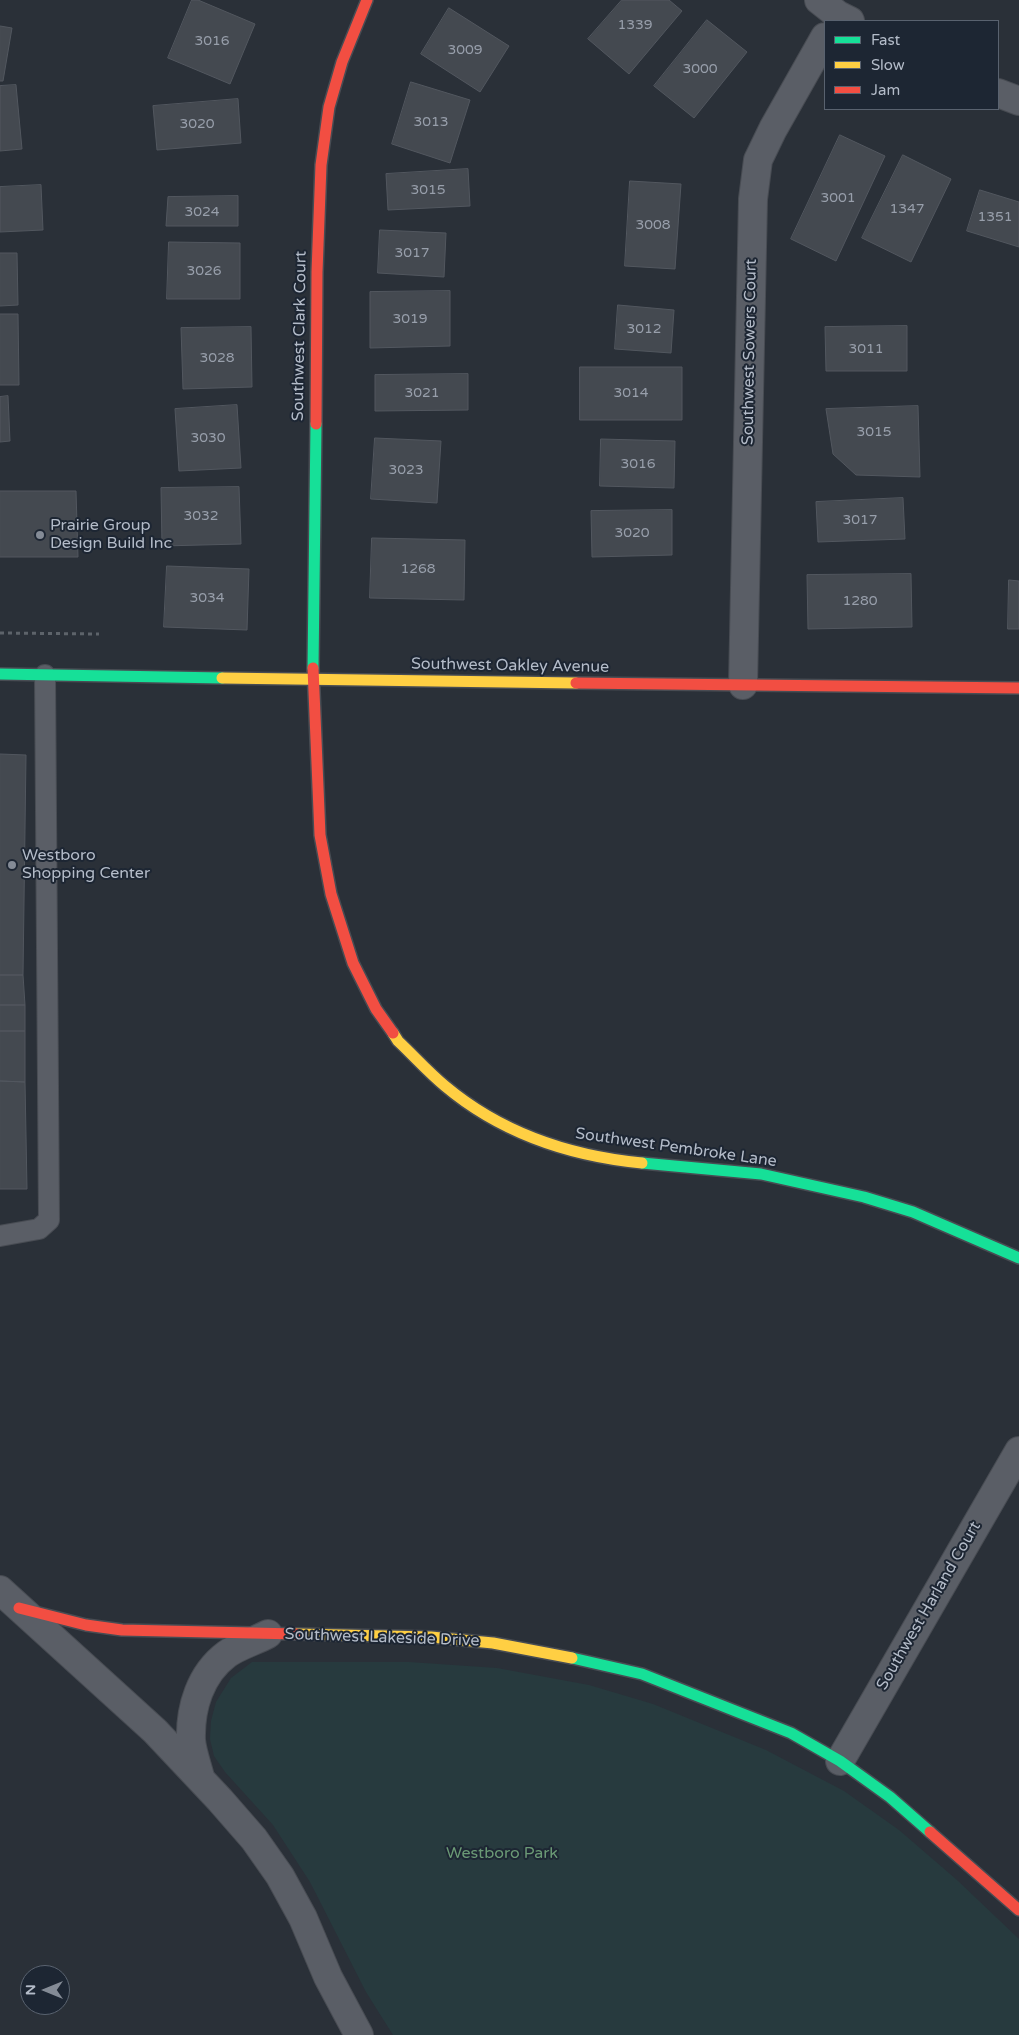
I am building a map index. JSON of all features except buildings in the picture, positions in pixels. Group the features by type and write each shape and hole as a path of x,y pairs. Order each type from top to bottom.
{"street":[{"name":"Southwest Clark Court","path":"313,680 317,272 321,165 329,107 342,62 367,0"},
{"name":"Southwest Sowers Court","path":"743,685 753,199 758,160 824,36"},
{"path":"999,93 1019,102"},
{"name":"Southwest Oakley Avenue","path":"0,674 313,680 1019,688"},
{"name":"Southwest Pembroke Lane","path":"313,680 320,835 331,894 353,963 376,1009 398,1041 445,1086 483,1114 528,1137 574,1152 624,1160 761,1174 864,1197 913,1212 1019,1258"},
{"name":"Southwest Harland Court","path":"840,1761 1019,1451"},
{"name":"Southwest Lakeside Drive","path":"0,1590 142,1718 254,1839 280,1876 303,1918 328,1976 359,2035"},
{"name":"Southwest Lakeside Drive","path":"19,1608 86,1626 122,1630 431,1637 493,1643 642,1674 790,1733 840,1761 890,1798 1019,1910"},
{"name":"Southwest Lakeside Drive","path":"201,1780 191,1742 191,1735 195,1702 204,1679 227,1654 268,1634"},
{"path":"328,1976 338,2035"}],"lane":[{"path":"0,1236 39,1229 49,1220 46,675"}],"path":[{"path":"0,633 99,634"}],"green space":[{"name":"Westboro Park","path":"252,1662 409,1662 497,1668 589,1685 653,1704 766,1750 844,1791 899,1830 957,1880 1019,1939 1019,2035 393,2035 366,1992 310,1882 273,1825 225,1772 214,1756 210,1739 211,1721 216,1702 231,1678"}],"traffic: fast":[{"path":"313,668 316,424"},
{"path":"0,674 222,678"},
{"path":"642,1163 761,1174 864,1197 913,1212 1019,1258"},
{"path":"572,1658 642,1674 791,1733 840,1761 890,1797 930,1832"}],"traffic: slow":[{"path":"222,678 576,683"},
{"path":"393,1033 398,1041 439,1081 489,1117 538,1140 563,1148 615,1160 642,1163"},
{"path":"296,1634 431,1637 493,1643 572,1658"}],"traffic: jam":[{"path":"316,424 317,272 321,165 329,107 342,62 367,0"},
{"path":"313,668 320,835 331,894 353,963 376,1009 393,1033"},
{"path":"576,683 1019,688"},
{"path":"19,1608 86,1625 122,1630 296,1634"},
{"path":"930,1832 1019,1910"}],"place":[{"name":"Prairie Group Design Build Inc","path":"40,535"},
{"name":"Westboro Shopping Center","path":"12,865"}]}
